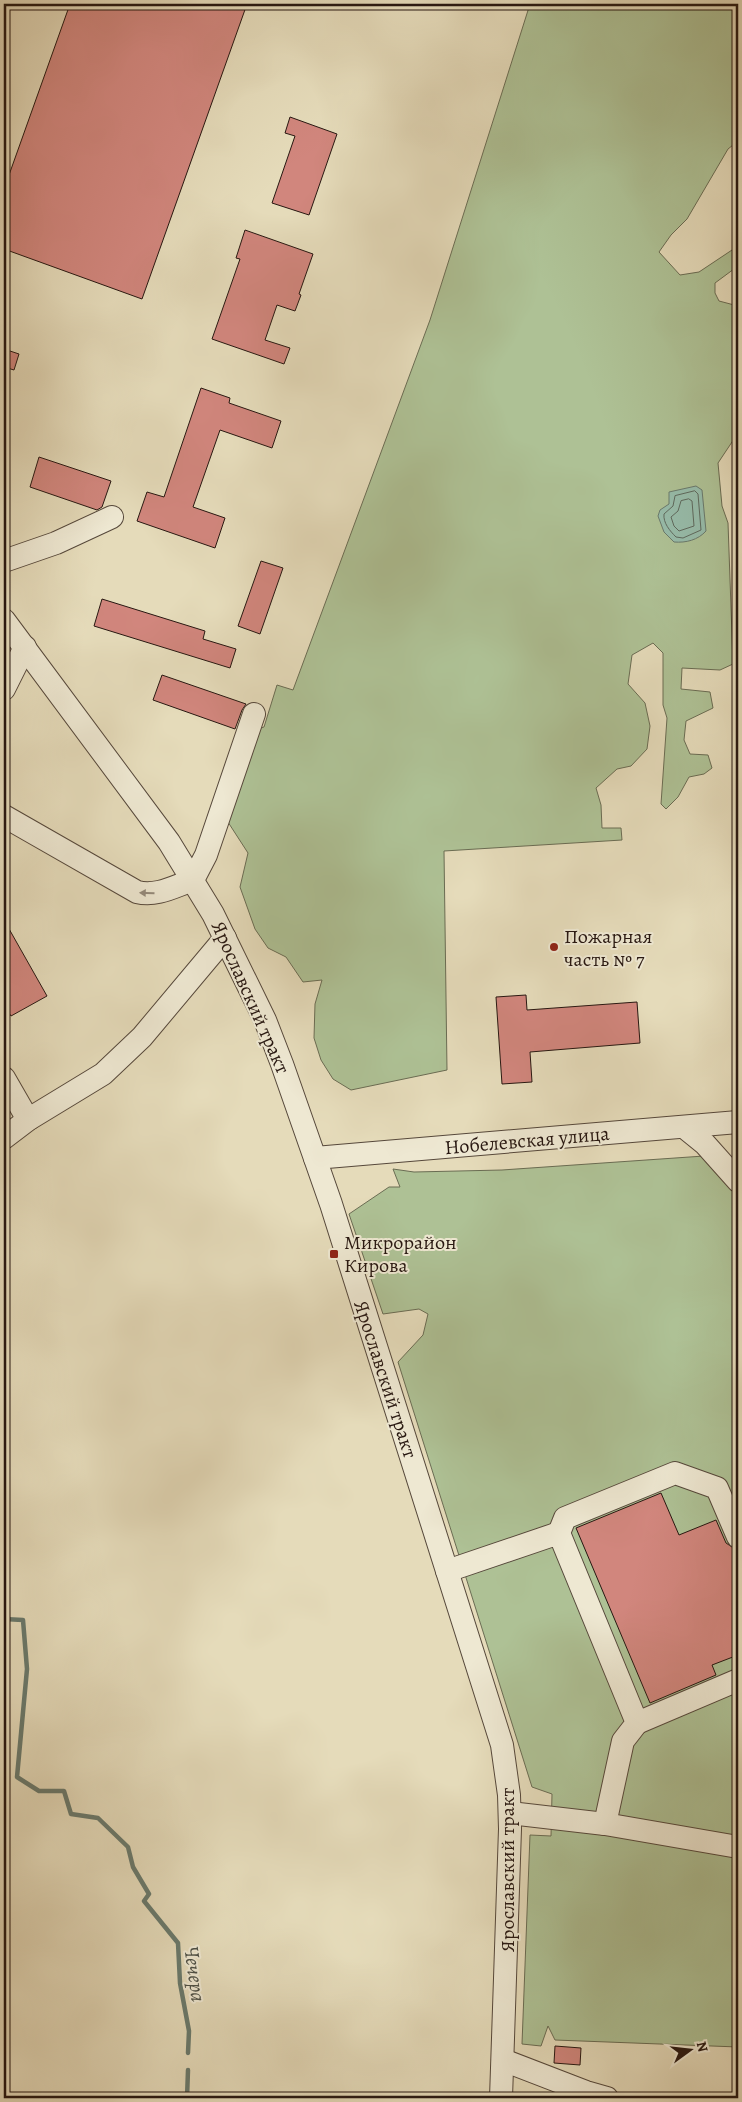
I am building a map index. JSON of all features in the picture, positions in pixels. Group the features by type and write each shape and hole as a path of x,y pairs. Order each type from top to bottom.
{"street":[{"path":"4,561 56,543 112,517"},
{"name":"Ярославский тракт","path":"4,620 169,842 193,880 225,938 265,1020 316,1158 502,1746 507,1775 510,1813 501,2098"},
{"path":"4,689 25,647"},
{"path":"4,816 138,892 147,895 158,893 193,880 206,855 254,714"},
{"path":"4,1138 29,1119 103,1074 142,1037 225,938"},
{"path":"4,1078 22,1111 29,1119"},
{"name":"Нобелевская улица","path":"316,1158 738,1122"},
{"path":"684,1127 705,1144 738,1181"},
{"path":"637,1723 559,1533 565,1518 675,1473 717,1488 738,1537"},
{"path":"447,1571 559,1533"},
{"path":"605,1824 623,1741 637,1723 738,1680"},
{"path":"510,1813 605,1824 738,1847"},
{"path":"503,2060 586,2092 607,2098"}],"shaded area":[{"path":"530,4 738,4 738,141 728,149 687,219 671,235 659,252 680,275 699,272 738,246 738,266 715,283 715,293 719,301 738,306 738,439 734,439 718,463 722,506 728,523 733,664 720,670 682,668 681,689 710,692 713,708 686,721 684,740 690,754 708,755 712,768 704,774 689,777 678,797 666,809 661,804 667,718 663,705 663,653 653,643 632,655 628,684 645,703 650,726 647,749 631,766 617,769 596,788 601,805 602,828 621,828 622,840 444,851 447,1070 351,1090 333,1079 321,1060 314,1038 315,1004 322,980 303,982 286,957 268,948 255,929 240,887 248,853 226,819 254,730 264,727 277,685 293,690 430,320"},
{"path":"704,1156 724,1174 738,1192 738,2047 555,2040 548,2026 541,2046 522,2044 530,1835 551,1836 552,1794 532,1787 398,1362 423,1335 428,1314 419,1309 383,1314 349,1214 389,1187 400,1187 393,1169 414,1172 502,1170"}],"water":[{"path":"696,486 702,490 706,531 699,537 691,540 674,542 664,532 658,516 660,510 669,504 669,492"}],"building":[{"path":"70,4 247,4 142,299 4,249 4,189"},
{"path":"290,117 337,134 309,215 272,203 295,136 285,133"},
{"path":"245,230 313,254 295,311 277,305 265,340 290,348 284,364 212,339 240,259 236,258"},
{"path":"4,349 19,354 14,370 4,367"},
{"path":"201,388 230,398 229,403 281,421 272,448 220,430 193,507 225,518 215,548 137,521 147,492 164,497"},
{"path":"39,457 111,481 102,507 97,510 30,487"},
{"path":"261,561 283,568 260,634 238,626"},
{"path":"102,599 205,631 203,639 236,649 230,668 94,626"},
{"path":"162,675 246,704 235,729 153,700"},
{"path":"4,920 47,996 11,1016 4,1005"},
{"path":"526,995 527,1010 637,1002 640,1043 530,1052 532,1082 502,1084 496,997"},
{"path":"661,1493 679,1535 716,1520 726,1543 735,1549 738,1558 738,1655 712,1665 716,1675 650,1703 576,1528"},
{"path":"555,2046 581,2048 580,2065 554,2063"}],"waterway":[{"name":"Чечера","path":"4,1619 23,1620 27,1669 17,1777 39,1791 64,1791 71,1814 98,1818 128,1847 133,1867 149,1894 144,1901 178,1943 180,1983 189,2031 188,2053"},
{"name":"Чечера","path":"187,2098 188,2070"}],"place":[{"name":"Пожарная часть № 7","path":"554,947"},
{"name":"Микрорайон Кирова","path":"334,1254"}]}
